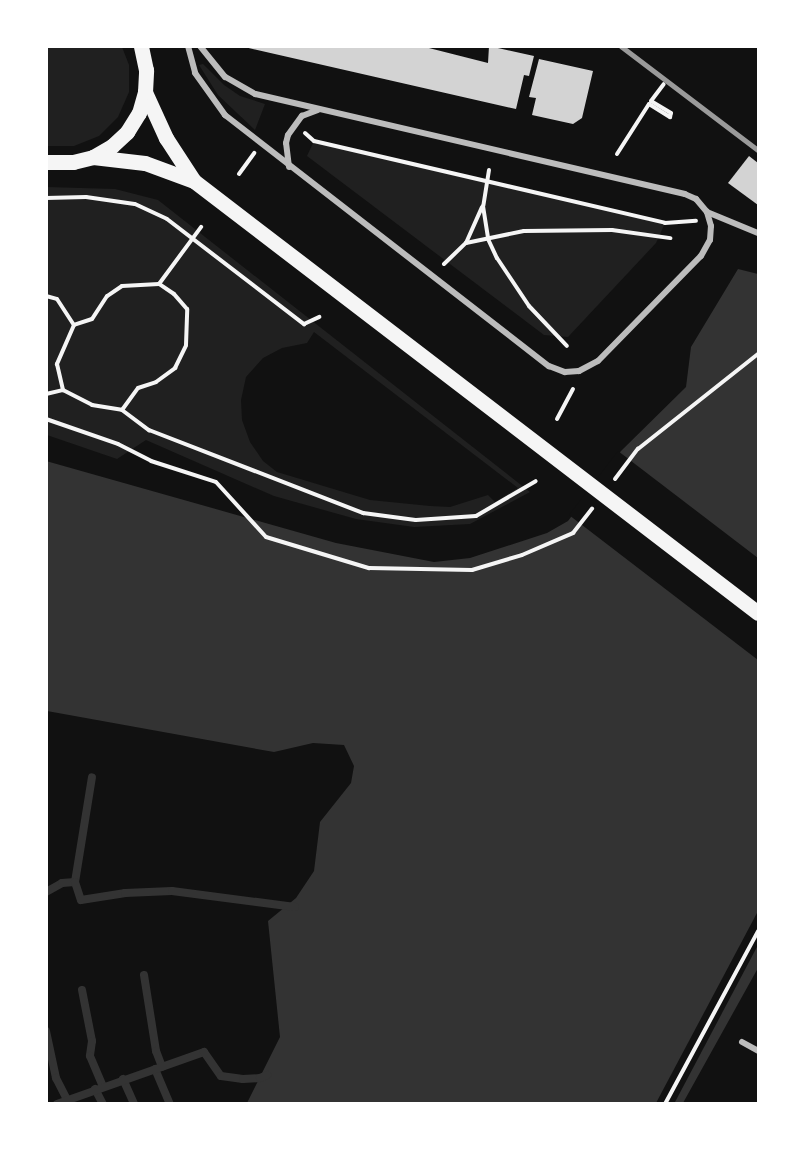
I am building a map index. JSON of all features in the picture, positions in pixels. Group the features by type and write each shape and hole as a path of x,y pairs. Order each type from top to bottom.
{"main road":[{"path":"46,162 73,162 93,157 112,146 127,132 139,113 145,92 147,70 141,46"},
{"path":"145,92 166,138 194,181"},
{"path":"93,157 146,163 194,181 759,613"}],"street":[{"path":"188,46 195,73 219,108 289,166 549,366 565,372 579,371 598,361 701,256 710,240 711,226 707,212 696,199 685,194 255,94 238,87 215,68 200,46"},
{"path":"289,166 286,143 293,126 302,116 318,110"},
{"path":"707,212 759,233"},
{"path":"742,1042 759,1051"}],"path":[{"path":"617,154 649,104 669,117 672,113 651,101 664,84"},
{"path":"293,126 314,141 665,223 695,221 711,226"},
{"path":"238,174 254,153"},
{"path":"444,264 466,243 483,206 489,170"},
{"path":"46,198 86,197 135,204 167,219 304,324 319,317"},
{"path":"483,206 488,239 497,258 529,306 567,346"},
{"path":"159,284 201,226"},
{"path":"466,243 524,231 612,230 670,238"},
{"path":"63,390 57,364 74,325 92,318 107,296 122,286 159,284 174,294 187,309 186,345 175,368 156,382 138,388 122,410"},
{"path":"46,296 57,299 74,325"},
{"path":"609,486 638,449 759,354"},
{"path":"557,419 573,389"},
{"path":"46,394 63,390 92,405 122,410 150,430 363,513 416,520 476,516 536,481"},
{"path":"46,419 118,444 151,461 216,482 266,537 369,568 472,570 522,555 573,533 595,505"},
{"path":"665,1104 759,931"}],"shaded area":[{"path":"47,46 122,47 129,65 129,92 118,117 99,136 74,146 47,146"},
{"path":"203,64 224,85 240,96 265,104 255,130 218,95 199,65"},
{"path":"314,141 665,223 656,243 568,337 544,335 307,156"},
{"path":"46,187 115,189 158,200 530,492 470,524 414,527 356,519 274,496 146,440 117,459 47,435","holes":["314,332 518,488 495,502 488,495 450,507 430,506 370,500 277,472 263,461 250,442 242,420 241,400 246,377 263,358 282,348 307,343"]},
{"path":"738,269 758,274 758,968 683,1103 247,1103 280,1037 268,921 296,898 314,871 320,822 351,783 354,766 344,745 313,743 274,752 47,711 46,461 336,543 434,562 470,558 547,533 568,521 621,451 686,387 691,347"}],"pier":[{"path":"618,451 758,558 758,660 569,515"},
{"path":"758,911 758,945 674,1104 656,1103"}],"building":[{"path":"240,46 421,46 488,63 489,46 534,56 529,76 524,75 516,109"},
{"path":"539,59 593,71 582,118 573,124 532,115 536,98 529,97"},
{"path":"749,156 758,163 758,205 728,183"}],"waterway":[{"path":"75,882 92,777"},
{"path":"46,892 62,883 75,882 81,900 125,893 172,891 295,907"},
{"path":"144,975 156,1051 162,1067"},
{"path":"82,990 92,1041 90,1056 103,1086"},
{"path":"46,1031 56,1078 67,1100"},
{"path":"57,1104 204,1052 221,1076 243,1079 260,1078 267,1075"},
{"path":"155,1069 170,1104"},
{"path":"123,1079 134,1104"},
{"path":"95,1089 103,1104"}],"railway":[{"path":"621,46 758,150"}]}
